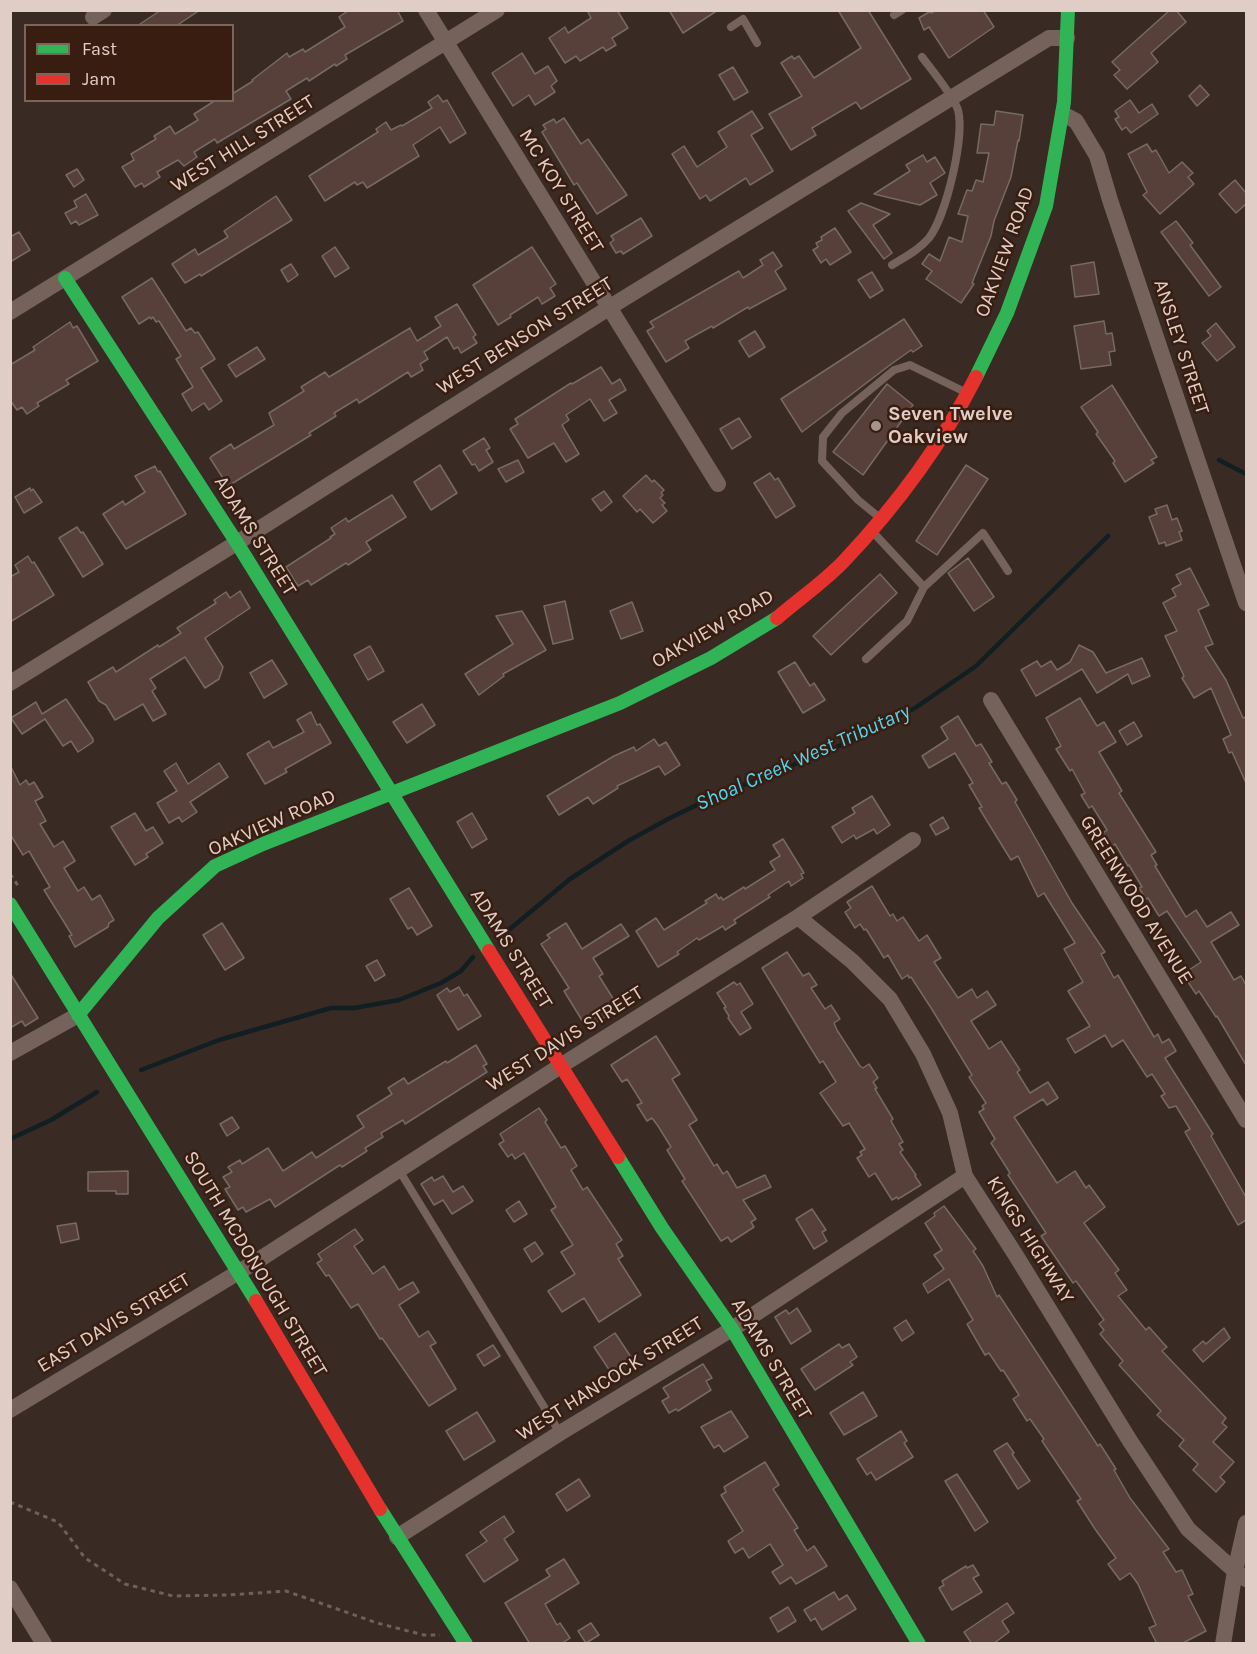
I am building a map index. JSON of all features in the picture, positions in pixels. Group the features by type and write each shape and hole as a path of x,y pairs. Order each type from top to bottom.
{"street":[{"name":"MC KOY STREET","path":"426,10 718,484"},
{"name":"WEST HILL STREET","path":"10,312 497,10"},
{"name":"OAKVIEW ROAD","path":"78,1015 104,987 158,918 215,866 263,844 620,704 711,658 772,622 843,562 907,487 968,393 1007,313 1046,206 1063,114 1068,10"},
{"name":"WEST BENSON STREET","path":"10,683 609,308 1049,38 1067,38"},
{"name":"ANSLEY STREET","path":"1063,114 1076,121 1097,156 1113,210 1245,595"},
{"name":"ADAMS STREET","path":"65,278 237,543 390,794 562,1065 662,1228 732,1329 919,1644"},
{"name":"GREENWOOD AVENUE","path":"991,700 1246,1120"},
{"name":"WEST DAVIS STREET","path":"239,1272 798,917 913,840"},
{"name":"SOUTH MCDONOUGH STREET","path":"10,904 239,1272 397,1538 463,1639"},
{"name":"KINGS HIGHWAY","path":"798,917 852,962 890,999 923,1054 950,1113 965,1176 1130,1441 1188,1529 1241,1575"},
{"path":"10,1053 78,1015"},
{"name":"WEST HANCOCK STREET","path":"397,1538 560,1433 732,1329 965,1176"},
{"name":"EAST DAVIS STREET","path":"10,1410 239,1272"},
{"path":"1223,1644 1241,1575 1246,1523"},
{"path":"10,1588 44,1644"}],"lane":[{"path":"732,27 743,20 757,43"},
{"path":"892,265 916,251 930,238 944,210 952,181 959,131 958,110 922,57"},
{"path":"880,518 858,500 822,462 823,437 842,413 894,370 910,364 968,393"},
{"path":"871,530 924,587"},
{"path":"866,659 907,621 924,587 983,533 1008,571"},
{"path":"399,1170 560,1433"}],"path":[{"path":"10,1502 58,1522 85,1558 125,1584 173,1596 286,1591 377,1623 424,1635 463,1639"}],"building":[{"path":"161,10 200,10 179,24 140,24"},
{"path":"349,10 397,10 403,21 345,55 347,59 336,66 335,64 309,81 307,78 286,91 291,99 217,143 215,139 194,152 197,157 184,166 178,160 157,172 160,177 144,187 142,183 135,187 122,167 134,160 131,154 156,139 154,136 170,126 175,134 198,120 194,114 213,102 234,102 234,93 253,81 287,53 289,57 303,49 305,52 345,27 339,17"},
{"path":"587,10 617,10 628,28 612,38 616,45 606,51 603,47 580,61 576,56 565,63 549,38 565,27 568,33 591,18"},
{"path":"669,10 718,10 683,33"},
{"path":"838,10 868,10 911,79 861,109 856,102 812,128 816,135 791,150 769,114 802,96 781,63 792,56 794,59 799,56 814,78 861,48"},
{"path":"936,10 983,10 994,27 949,58 929,27 924,30 919,18"},
{"path":"1170,10 1176,10 1186,22 1151,53 1158,62 1127,89 1114,75 1120,70 1112,62"},
{"path":"522,53 535,74 548,66 557,81 551,86 555,92 535,105 529,95 513,106 492,73"},
{"path":"733,67 748,92 734,100 719,75"},
{"path":"1200,85 1209,95 1197,106 1189,96"},
{"path":"438,95 443,102 447,100 466,133 450,143 440,127 413,145 419,156 367,188 363,182 357,185 355,182 325,201 309,176 378,132 376,129 386,122 391,130 432,108 428,102"},
{"path":"1130,100 1139,113 1152,104 1158,114 1131,133 1126,127 1122,130 1115,119 1119,117 1115,111"},
{"path":"752,111 763,128 751,135 773,171 750,185 746,178 710,201 706,195 700,199 672,154 684,146 697,167 727,147 718,132"},
{"path":"996,111 1023,115 1019,141 1011,177 972,283 974,284 961,303 926,279 932,271 922,264 929,254 940,261 949,237 962,242 968,216 958,214 967,190 972,191 976,180 983,182 989,153 977,153 981,124 994,125"},
{"path":"564,118 581,144 588,139 627,195 597,214 577,183 574,185 542,132 546,129 543,125 554,119 556,123"},
{"path":"1147,144 1152,152 1156,150 1169,173 1182,162 1193,173 1188,177 1194,184 1160,214 1143,195 1147,192 1128,154"},
{"path":"923,155 927,162 935,157 945,173 930,183 937,195 920,205 874,194 910,171 906,165"},
{"path":"77,169 84,180 74,187 66,175"},
{"path":"1235,180 1246,193 1246,204 1236,213 1219,194"},
{"path":"86,194 98,215 79,225 76,221 71,224 65,213 77,207 74,201"},
{"path":"276,196 292,220 201,276 200,274 185,283 172,264 195,249 198,255 228,237 224,231"},
{"path":"861,203 890,214 873,225 892,253 884,259 848,211"},
{"path":"641,218 652,236 623,254 621,251 616,253 610,243 614,240 611,236"},
{"path":"1176,221 1193,243 1190,245 1221,287 1209,296 1161,232"},
{"path":"835,228 851,252 830,265 826,259 821,263 813,250 818,247 816,243 822,240 821,237"},
{"path":"19,232 30,250 10,262 10,237"},
{"path":"335,247 349,268 335,277 322,256"},
{"path":"532,247 556,284 550,288 555,296 542,304 538,297 498,325 473,285"},
{"path":"773,252 782,266 775,271 786,289 685,341 689,348 666,362 647,331 654,327 650,322 739,271 743,278 763,265 760,260"},
{"path":"1094,262 1099,294 1075,297 1071,266"},
{"path":"291,264 298,275 288,282 281,270"},
{"path":"872,272 883,290 870,298 858,280"},
{"path":"152,278 186,331 191,328 195,333 198,332 215,359 201,368 222,401 209,410 204,403 192,411 182,394 193,387 176,359 181,356 159,321 156,322 153,317 151,319 150,317 139,324 122,297"},
{"path":"457,304 476,335 473,337 477,343 461,353 458,347 454,349 447,337 424,352 428,359 420,364 423,370 411,377 408,372 359,403 357,399 334,413 336,416 309,433 311,435 228,486 210,458 212,456 231,444 234,449 274,425 269,413 304,391 301,387 325,372 329,377 410,328 417,341 441,326 435,317"},
{"path":"904,319 922,346 913,352 911,350 890,365 802,432 781,399"},
{"path":"1104,321 1106,334 1112,333 1115,351 1109,352 1111,365 1081,369 1074,326"},
{"path":"70,322 73,328 77,326 98,361 66,380 69,384 37,403 39,406 27,414 22,407 17,410 10,400 10,365 35,350 33,347"},
{"path":"1216,323 1235,347 1217,361 1202,343 1211,336 1207,331"},
{"path":"755,331 765,347 749,357 739,341"},
{"path":"257,347 265,359 236,377 228,365"},
{"path":"601,367 612,384 620,379 626,390 609,400 617,413 604,421 590,399 566,415 569,420 562,425 579,454 566,462 554,443 528,458 510,429 518,424 515,419 571,383"},
{"name":"Seven Twelve Oakview","path":"887,384 913,405 863,475 833,452"},
{"path":"1112,385 1157,457 1151,460 1154,463 1125,482 1113,463 1115,461 1096,434 1098,432 1081,407"},
{"path":"739,418 751,437 732,449 720,429"},
{"path":"484,438 490,448 486,450 493,462 479,471 463,451"},
{"path":"518,460 524,472 506,482 498,469"},
{"path":"440,465 457,493 431,510 414,482"},
{"path":"966,465 988,479 937,555 916,541"},
{"path":"155,466 186,514 126,549 103,514 123,501 125,505 145,492 135,476"},
{"path":"770,473 775,480 778,478 795,506 776,518 754,483"},
{"path":"646,475 664,490 660,498 665,503 662,505 667,511 653,523 640,509 637,512 623,496"},
{"path":"30,488 42,502 24,513 15,497"},
{"path":"604,491 612,502 601,511 592,499"},
{"path":"392,495 406,517 366,542 371,550 348,565 346,563 311,585 308,580 298,586 286,567 331,538 335,534 331,528 346,518 348,522"},
{"path":"1167,505 1172,520 1177,518 1182,531 1179,532 1182,540 1166,546 1165,542 1159,544 1149,517 1157,514 1155,509"},
{"path":"77,527 81,533 83,532 103,564 83,577 59,538"},
{"path":"28,556 54,595 10,622 10,577 19,572 15,565"},
{"path":"968,558 994,597 974,611 948,573"},
{"path":"1190,568 1209,605 1198,610 1213,644 1205,647 1226,680 1243,718 1246,717 1246,783 1232,752 1229,753 1223,739 1231,735 1211,688 1194,698 1182,678 1184,676 1165,636 1177,631 1163,603 1176,596 1172,589 1181,584 1176,575"},
{"path":"880,574 897,593 831,655 813,636"},
{"path":"240,591 250,608 205,638 223,667 219,679 205,688 185,657 150,679 156,688 152,691 166,714 153,721 143,704 115,720 106,705 99,701 88,682 113,667 116,672 158,645 159,647 181,633 177,628 216,603 214,600 226,592 230,598"},
{"path":"565,601 573,639 553,644 544,606"},
{"path":"632,602 643,631 621,639 610,611"},
{"path":"522,611 546,650 503,674 504,676 479,695 465,674 513,644 496,616"},
{"path":"1079,645 1093,652 1106,673 1142,658 1150,676 1132,684 1128,674 1097,693 1082,669 1036,696 1021,670 1037,661 1041,667 1051,661 1057,670 1070,662"},
{"path":"370,646 384,671 368,680 354,655"},
{"path":"272,660 287,684 264,698 250,673"},
{"path":"795,662 810,686 814,683 825,700 803,713 778,672"},
{"path":"1080,698 1097,726 1104,722 1116,742 1099,752 1122,791 1119,793 1156,852 1151,855 1157,865 1155,866 1186,917 1196,910 1207,927 1231,912 1239,925 1211,942 1234,980 1241,976 1246,985 1246,1065 1217,1016 1199,991 1196,994 1188,982 1194,979 1189,970 1201,962 1167,911 1159,916 1148,898 1146,899 1129,865 1115,844 1111,847 1103,833 1107,830 1092,806 1089,808 1081,795 1085,793 1072,769 1070,771 1056,749 1061,746 1046,718"},
{"path":"66,699 93,739 93,742 78,752 71,741 63,746 45,719 22,734 11,718 36,702 42,714"},
{"path":"422,704 435,725 407,743 393,722"},
{"path":"311,712 317,725 320,724 331,743 285,769 287,772 265,784 247,754 269,741 273,748 304,732 297,720"},
{"path":"958,716 976,746 981,744 1002,784 1006,782 1017,800 1015,802 1072,903 1105,952 1101,954 1114,978 1118,975 1154,1037 1158,1034 1162,1043 1169,1039 1176,1051 1165,1058 1213,1134 1211,1136 1246,1197 1246,1220 1238,1225 1185,1132 1190,1129 1176,1106 1169,1108 1161,1096 1165,1094 1152,1074 1147,1077 1123,1040 1112,1047 1105,1035 1075,1053 1067,1039 1090,1026 1068,991 1083,982 1064,949 1075,943 1044,893 1038,897 1018,856 1011,860 979,808 982,807 969,785 973,783 955,753 929,768 922,756 948,739 941,727"},
{"path":"1134,722 1142,736 1127,745 1119,731"},
{"path":"654,739 659,746 666,742 680,765 665,775 659,766 617,786 618,788 593,804 588,797 559,815 547,796 614,756 634,747 636,751"},
{"path":"176,763 188,784 219,763 228,777 190,802 197,812 182,822 179,817 169,823 157,803 177,791 164,771"},
{"path":"10,765 20,785 26,780 29,785 34,782 43,797 35,801 46,821 40,824 54,847 63,841 75,861 64,868 78,891 84,887 92,900 100,895 114,920 109,923 108,927 75,947 69,936 72,935 44,890 50,887 29,851 23,855 10,834"},
{"path":"872,796 890,825 877,834 874,829 856,839 854,835 842,843 832,827 855,813 852,808"},
{"path":"135,813 146,831 153,827 163,843 146,854 148,857 135,865 111,827"},
{"path":"472,813 487,839 472,848 457,822"},
{"path":"943,817 949,828 936,835 930,825"},
{"path":"783,839 804,873 801,874 803,878 791,886 789,881 768,895 770,897 734,920 736,923 725,930 723,926 699,940 697,938 677,952 679,954 658,967 636,931 656,918 664,930 707,903 705,901 716,894 719,899 721,897 723,900 744,887 745,889 775,870 770,862 780,856 773,845"},
{"path":"872,886 890,916 893,914 897,921 903,917 919,941 927,935 941,958 934,962 958,998 972,989 977,998 987,991 996,1005 971,1021 989,1049 1001,1041 1020,1070 1017,1072 1030,1093 1048,1082 1058,1098 1047,1105 1043,1099 1014,1117 1057,1183 1075,1171 1086,1188 1089,1185 1105,1207 1084,1223 1119,1270 1115,1273 1127,1290 1118,1296 1146,1330 1149,1327 1167,1347 1162,1351 1226,1418 1222,1423 1227,1427 1213,1442 1234,1462 1220,1477 1225,1482 1216,1492 1193,1470 1198,1464 1179,1446 1184,1440 1157,1415 1161,1411 1119,1365 1123,1361 1100,1334 1104,1330 1099,1324 1104,1320 1076,1281 1073,1283 1041,1236 1046,1233 1008,1175 1010,1173 991,1143 995,1139 979,1112 984,1109 982,1106 986,1103 969,1077 972,1075 933,1011 911,977 909,978 908,975 902,979 888,955 884,958 866,929 864,930 860,924 855,928 845,912 851,908 847,902"},
{"path":"409,888 432,926 417,935 412,927 408,929 390,899"},
{"path":"222,923 244,958 225,970 203,935"},
{"path":"566,923 582,949 621,924 629,936 593,958 603,974 599,976 619,1008 592,1025 588,1019 583,1022 564,991 569,988 541,944 550,938 547,935"},
{"path":"787,952 803,976 809,973 817,985 811,988 825,1009 831,1005 840,1019 834,1023 860,1066 863,1068 869,1064 878,1078 873,1082 877,1088 875,1089 893,1119 891,1121 903,1142 899,1144 903,1150 900,1152 921,1185 898,1199 897,1197 892,1200 875,1173 869,1177 857,1158 865,1149 849,1123 843,1126 820,1093 836,1082 823,1061 820,1063 762,968"},
{"path":"377,960 385,975 375,981 366,966"},
{"path":"10,973 38,1018 25,1026 22,1021 10,1028"},
{"path":"734,982 737,985 740,983 753,1004 741,1012 751,1028 740,1035 728,1018 724,1008 726,1007 717,993"},
{"path":"459,987 464,996 467,994 481,1016 458,1030 437,995 447,988 450,992"},
{"path":"656,1036 680,1074 672,1079 697,1120 689,1125 714,1166 717,1164 723,1174 727,1171 737,1188 765,1175 771,1187 743,1200 756,1219 751,1222 754,1227 731,1242 728,1237 721,1241 682,1181 685,1179 667,1150 671,1147 658,1126 652,1118 647,1121 637,1105 642,1103 627,1079 622,1082 611,1065"},
{"path":"476,1045 487,1064 483,1066 487,1072 405,1124 403,1120 381,1133 383,1137 365,1148 367,1151 342,1167 340,1165 275,1207 270,1199 246,1212 243,1207 238,1210 225,1189 230,1187 223,1177 232,1172 228,1167 240,1160 242,1164 268,1148 283,1171 312,1152 316,1158 364,1127 357,1116 392,1094 388,1088 404,1078 408,1084"},
{"path":"539,1108 561,1148 565,1146 577,1166 571,1170 583,1190 587,1187 622,1240 616,1244 623,1256 618,1259 641,1295 599,1322 584,1298 562,1312 548,1291 575,1274 561,1252 573,1245 551,1210 556,1207 524,1153 515,1159 512,1154 508,1157 499,1144 504,1141 500,1134"},
{"path":"232,1117 239,1128 227,1136 220,1124"},
{"path":"128,1171 128,1194 116,1194 116,1191 88,1191 88,1172"},
{"path":"443,1176 453,1192 463,1186 473,1201 452,1214 443,1200 434,1205 421,1184 432,1177 434,1181"},
{"path":"519,1201 527,1214 514,1222 506,1210"},
{"path":"944,1206 976,1249 973,1251 983,1266 997,1297 999,1295 1098,1446 1100,1444 1116,1469 1114,1470 1130,1498 1169,1549 1163,1552 1176,1572 1182,1570 1193,1594 1188,1596 1206,1631 1181,1644 1157,1644 1149,1628 1156,1625 1138,1584 1130,1573 1120,1580 1108,1564 1116,1558 1077,1501 1081,1499 1042,1441 1044,1439 1030,1419 1027,1421 1013,1399 1019,1395 1003,1370 1001,1371 989,1353 985,1355 967,1324 973,1320 949,1279 928,1293 923,1284 944,1269 934,1255 942,1250 925,1223"},
{"path":"812,1209 826,1230 822,1232 827,1241 814,1249 796,1219"},
{"path":"76,1223 79,1239 61,1243 57,1226"},
{"path":"355,1229 363,1240 354,1246 373,1274 384,1266 399,1290 413,1282 419,1292 399,1305 419,1337 428,1331 436,1343 430,1346 456,1389 429,1406 382,1338 380,1339 358,1304 351,1308 329,1275 326,1276 317,1263 322,1260 318,1254"},
{"path":"535,1242 543,1254 532,1262 524,1249"},
{"path":"797,1308 811,1331 791,1344 775,1317 786,1310 789,1314"},
{"path":"906,1320 914,1333 902,1341 894,1328"},
{"path":"1224,1328 1230,1338 1203,1362 1193,1350 1203,1341 1206,1344"},
{"path":"615,1333 633,1360 612,1374 594,1347"},
{"path":"839,1344 842,1348 849,1344 857,1357 850,1362 853,1365 815,1390 801,1369"},
{"path":"493,1345 500,1356 484,1366 477,1355"},
{"path":"703,1364 712,1378 706,1381 711,1390 678,1411 676,1409 669,1413 662,1401 669,1397 663,1388"},
{"path":"863,1392 877,1416 844,1435 830,1413"},
{"path":"731,1411 748,1437 724,1452 719,1445 714,1448 701,1427"},
{"path":"477,1412 495,1441 464,1460 446,1431"},
{"path":"901,1431 907,1441 904,1443 913,1457 876,1480 871,1472 867,1475 857,1459"},
{"path":"1007,1443 1030,1481 1018,1489 994,1451"},
{"path":"765,1462 779,1485 773,1489 798,1528 794,1530 807,1551 814,1546 827,1566 796,1584 791,1577 780,1584 772,1572 783,1565 770,1544 749,1558 743,1548 735,1553 728,1541 743,1531 721,1495 726,1492 724,1487"},
{"path":"957,1474 988,1522 975,1531 945,1481"},
{"path":"579,1479 590,1496 567,1511 556,1494"},
{"path":"504,1516 514,1532 504,1539 518,1560 484,1582 466,1555 487,1541 480,1532"},
{"path":"564,1559 579,1583 545,1604 557,1625 560,1623 570,1638 561,1644 530,1644 505,1603 550,1576 546,1570"},
{"path":"973,1565 979,1575 973,1578 982,1592 952,1610 939,1588 944,1585 942,1581 966,1566 967,1568"},
{"path":"834,1592 839,1600 847,1595 856,1609 822,1630 815,1618 811,1621 804,1610"},
{"path":"1007,1603 1014,1613 1002,1621 1009,1632 993,1644 972,1644 964,1632"},
{"path":"788,1607 796,1621 778,1632 770,1618"},
{"path":"591,1623 599,1635 586,1643 578,1631"}],"waterway":[{"name":"Shoal Creek West Tributary","path":"1219,460 1246,474"},
{"name":"Shoal Creek West Tributary","path":"505,933 570,879 628,841 668,819 709,799 837,747 915,708 976,666 1108,536"},
{"name":"Shoal Creek West Tributary","path":"141,1070 219,1040 331,1008 354,1008 399,1000 441,983 461,971 473,957"},
{"name":"Shoal Creek West Tributary","path":"10,1139 51,1120 97,1092"}],"traffic: fast":[{"path":"976,377 1007,313 1046,206 1064,102 1068,10"},
{"path":"65,278 237,543 489,951"},
{"path":"78,1015 158,918 215,866 263,844 620,703 711,658 777,618"},
{"path":"10,904 256,1301"},
{"path":"618,1157 662,1228 732,1329 919,1644"},
{"path":"380,1509 466,1644"}],"traffic: jam":[{"path":"777,618 836,569 882,518 917,474 963,402 976,377"},
{"path":"489,951 618,1157"},
{"path":"256,1301 380,1509"}],"place":[{"name":"Seven Twelve Oakview","path":"876,426"}]}
